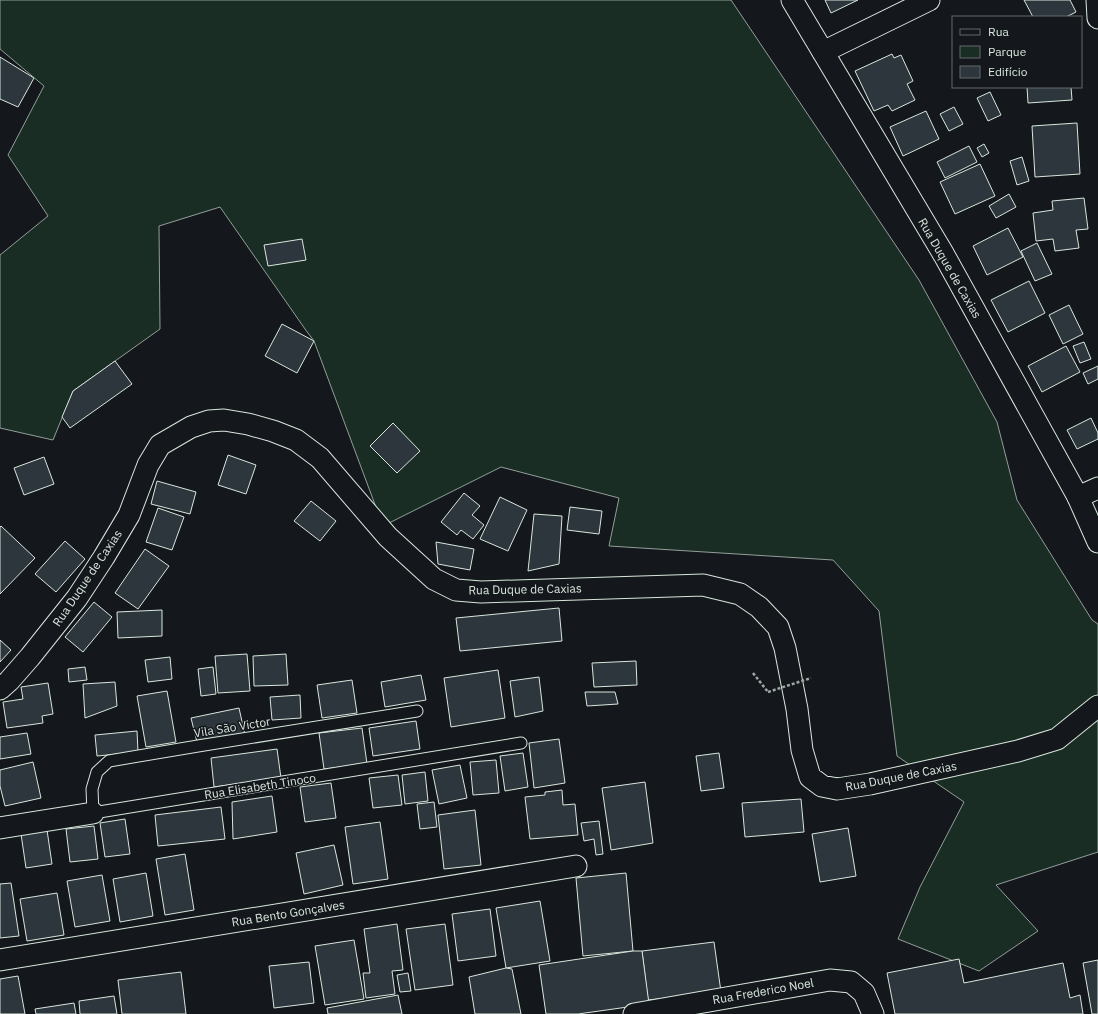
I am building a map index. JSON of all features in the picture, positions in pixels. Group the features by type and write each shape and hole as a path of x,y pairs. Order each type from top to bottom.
{"street":[{"name":"Rua Duque de Caxias","path":"792,0 944,256 1078,497 1098,542"},
{"path":"823,52 929,0"},
{"path":"1097,0 1098,18"},
{"name":"Rua Duque de Caxias","path":"0,689 30,657 77,598 104,557 129,515 148,465 160,445 191,427 209,421 224,420 248,424 296,440 320,458 388,537 434,579 456,590 481,592 704,585 740,594 759,606 778,627 785,648 797,709 802,750 810,777 822,786 837,789 870,784 1018,751 1057,739 1098,706"},
{"path":"1078,497 1098,488"},
{"name":"Rua Elisabeth Tinoco","path":"0,828 93,813"},
{"name":"Rua Bento Gonçalves","path":"0,960 576,866"},
{"name":"Rua Frederico Noel","path":"634,1014 830,980 851,982 864,993 873,1014"}],"lane":[{"name":"Vila São Victor","path":"93,813 92,789 97,772 109,762 198,746 417,711"},
{"name":"Rua Elisabeth Tinoco","path":"93,813 521,744"}],"path":[{"path":"753,673 768,692 811,678"}],"green space":[{"path":"0,0 731,0 919,280 997,422 1017,500 1092,620 1098,624 1098,852 996,885 1038,931 979,971 898,939 920,887 964,802 897,756 879,611 833,560 609,546 619,498 501,467 383,526 314,341 220,207 159,226 160,329 73,391 53,440 0,428 0,255 48,216 8,155 44,86 0,49"}],"building":[{"path":"825,0 858,0 831,13"},
{"path":"1024,0 1070,0 1076,12 1068,16 1032,16"},
{"path":"892,54 894,58 901,55 913,81 907,84 915,100 892,111 888,105 874,111 855,71"},
{"path":"0,57 34,78 18,107 0,99"},
{"path":"1027,88 1071,88 1072,100 1028,103"},
{"path":"990,92 1001,115 988,121 977,98"},
{"path":"954,107 963,124 949,131 940,114"},
{"path":"926,111 939,139 903,156 890,127"},
{"path":"1077,123 1080,174 1035,177 1032,126"},
{"path":"984,144 989,153 982,157 977,148"},
{"path":"969,146 977,162 945,178 937,162"},
{"path":"1022,157 1029,181 1017,185 1010,161"},
{"path":"980,164 995,196 955,214 940,182"},
{"path":"1009,194 1016,207 996,218 989,206"},
{"path":"1084,198 1088,229 1076,230 1079,248 1055,251 1053,239 1036,241 1033,213 1053,210 1052,201"},
{"path":"1008,228 1023,257 987,275 973,246"},
{"path":"302,239 306,260 268,266 264,245"},
{"path":"1037,243 1052,274 1035,281 1021,251"},
{"path":"1029,281 1045,313 1008,332 991,300"},
{"path":"1069,305 1083,334 1063,344 1049,315"},
{"path":"282,324 314,341 297,373 265,356"},
{"path":"1084,342 1091,359 1080,363 1073,346"},
{"path":"1066,346 1080,372 1042,392 1028,366"},
{"path":"115,361 132,384 70,428 62,417 73,391"},
{"path":"1098,366 1098,379 1088,384 1083,373"},
{"path":"1091,418 1098,433 1098,439 1077,449 1067,430"},
{"path":"393,423 420,451 397,473 370,446"},
{"path":"228,455 256,465 246,494 218,485"},
{"path":"44,457 54,484 24,495 14,468"},
{"path":"157,481 196,492 190,514 151,504"},
{"path":"464,493 480,506 472,515 484,525 473,539 461,530 457,535 441,522"},
{"path":"500,497 527,510 508,551 480,539"},
{"path":"311,501 336,521 320,541 294,521"},
{"path":"570,507 602,511 599,534 567,530"},
{"path":"158,508 184,517 172,550 146,542"},
{"path":"534,514 562,516 559,564 528,571"},
{"path":"1,526 35,558 0,594 0,527"},
{"path":"65,541 85,559 56,592 35,574"},
{"path":"436,542 474,549 470,570 438,564"},
{"path":"145,549 169,566 138,609 115,593"},
{"path":"94,602 112,617 83,652 65,637"},
{"path":"559,608 562,641 460,651 456,618"},
{"path":"162,610 162,636 118,638 117,612"},
{"path":"0,640 11,650 0,662"},
{"path":"247,654 250,691 218,693 215,656"},
{"path":"286,654 288,685 254,686 253,656"},
{"path":"170,657 172,679 148,682 145,660"},
{"path":"636,661 637,685 594,687 592,663"},
{"path":"85,667 87,680 69,682 68,669"},
{"path":"213,667 216,694 201,696 198,669"},
{"path":"498,670 505,718 451,727 444,678"},
{"path":"421,675 426,700 385,707 381,682"},
{"path":"539,677 543,711 515,717 510,681"},
{"path":"352,680 357,713 322,718 317,685"},
{"path":"115,682 117,706 85,718 83,684"},
{"path":"48,683 53,714 42,716 43,723 7,728 3,702 23,699 21,687"},
{"path":"167,691 176,742 146,747 137,696"},
{"path":"585,692 615,692 618,704 587,706"},
{"path":"300,695 301,718 272,720 270,697"},
{"path":"239,708 245,735 198,746 191,718"},
{"path":"416,721 420,749 373,756 369,728"},
{"path":"362,728 367,764 324,769 319,733"},
{"path":"137,731 138,752 97,756 95,735"},
{"path":"27,733 31,754 0,759 0,737"},
{"path":"559,739 565,783 534,788 529,743"},
{"path":"277,749 281,778 214,787 211,758"},
{"path":"523,753 528,787 505,791 500,756"},
{"path":"719,753 724,788 701,791 696,756"},
{"path":"496,760 499,793 473,795 470,762"},
{"path":"33,762 41,798 5,806 0,786 0,770"},
{"path":"460,765 467,798 439,804 432,770"},
{"path":"425,772 428,801 405,804 402,775"},
{"path":"398,775 402,805 373,808 369,778"},
{"path":"645,782 653,843 611,850 602,788"},
{"path":"331,783 336,818 305,822 300,787"},
{"path":"562,790 563,805 575,804 578,835 530,839 525,797 545,795 545,792"},
{"path":"272,796 277,832 233,839 232,802"},
{"path":"801,799 804,832 745,837 742,803"},
{"path":"434,802 437,827 420,829 417,804"},
{"path":"221,807 225,839 158,846 155,815"},
{"path":"475,810 481,865 444,869 438,815"},
{"path":"125,819 130,854 105,857 100,823"},
{"path":"599,821 603,854 596,855 594,839 584,841 581,823"},
{"path":"380,822 388,879 353,884 345,827"},
{"path":"94,826 98,859 70,862 66,829"},
{"path":"848,828 856,876 820,882 812,834"},
{"path":"47,830 52,864 26,868 21,834"},
{"path":"334,845 343,885 304,894 296,853"},
{"path":"185,854 194,910 165,915 156,859"},
{"path":"146,873 153,916 120,922 113,879"},
{"path":"626,873 633,951 583,956 576,878"},
{"path":"102,875 110,921 75,927 67,881"},
{"path":"11,883 19,936 0,938 0,884"},
{"path":"57,893 64,935 27,941 20,899"},
{"path":"540,901 550,961 506,968 496,908"},
{"path":"490,909 496,956 458,961 452,914"},
{"path":"397,924 403,970 392,971 395,994 366,998 363,973 370,973 364,929"},
{"path":"445,924 453,985 415,990 406,929"},
{"path":"354,940 364,999 325,1005 315,946"},
{"path":"714,942 721,992 648,1000 642,951"},
{"path":"633,951 642,951 649,1004 578,1014 546,1014 539,965"},
{"path":"959,959 964,983 1063,963 1070,998 1080,995 1083,1014 895,1014 887,973"},
{"path":"1098,960 1098,1014 1092,1014 1083,963"},
{"path":"309,962 314,1003 274,1008 269,966"},
{"path":"506,968 512,969 521,1014 475,1014 469,977"},
{"path":"181,972 186,1014 122,1014 118,980"},
{"path":"408,973 411,991 400,992 397,975"},
{"path":"18,976 25,1014 0,1014 0,979"},
{"path":"398,995 402,1014 328,1014 327,1008"},
{"path":"114,996 117,1014 80,1014 79,1001"},
{"path":"74,1003 76,1014 36,1014 35,1009"}]}
